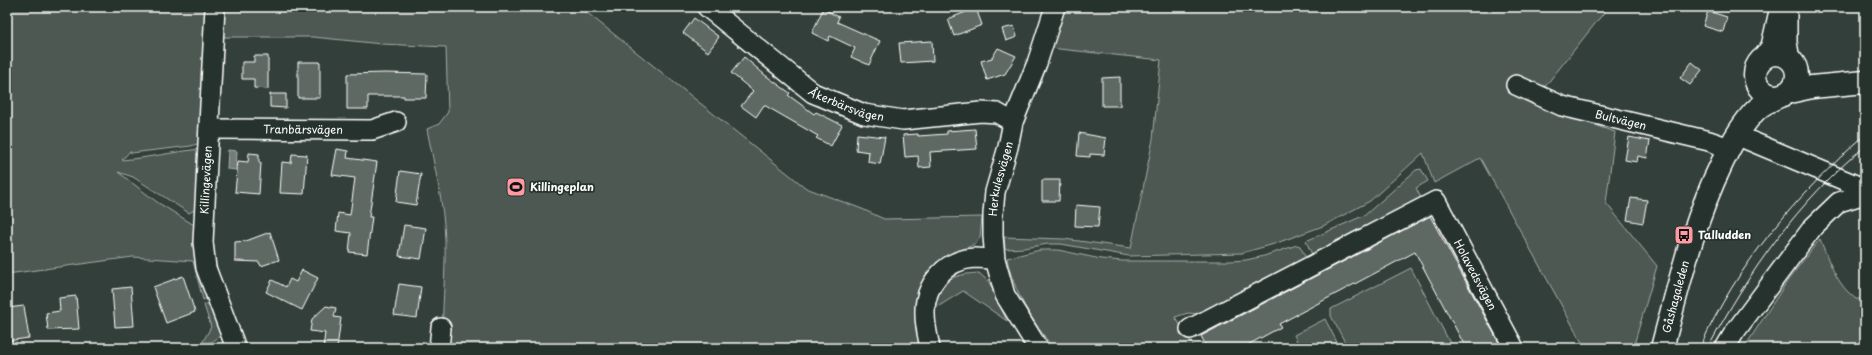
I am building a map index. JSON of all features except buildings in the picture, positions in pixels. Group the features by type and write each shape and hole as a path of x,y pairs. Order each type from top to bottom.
{"main road":[{"path":"1775,54 1782,55 1793,63 1819,76 1863,82 1812,87 1776,96 1767,94 1759,87 1758,71 1766,57 1775,54"},
{"path":"1786,93 1797,80 1793,63"},
{"name":"Gåshagaleden","path":"1662,348 1696,224 1710,188 1733,142 1758,71"},
{"name":"Gåshagaleden","path":"1733,142 1757,110 1765,103 1786,93"}],"street":[{"name":"Killingevägen","path":"216,7 204,242 206,268 236,348"},
{"name":"Åkerbärsvägen","path":"706,7 814,93 864,114 903,120 981,112 997,113 1013,122"},
{"name":"Herkulesvägen","path":"1038,348 1005,295 995,259 992,236 995,192 1008,147 1013,122 1037,63 1054,7"},
{"name":"Gåshagaleden","path":"1758,71 1771,46 1780,7"},
{"path":"1787,7 1787,42 1793,63"},
{"name":"Bultvägen","path":"1516,85 1562,106 1709,141 1733,142 1865,190"},
{"name":"Tranbärsvägen","path":"209,129 372,130 396,122"},
{"path":"1725,348 1739,326 1813,227 1839,202 1865,194"},
{"name":"Holavedsvägen","path":"1190,329 1436,201 1514,348"},
{"path":"930,348 925,314 928,291 934,279 945,269 966,259 995,259"},
{"path":"439,348 441,328"}],"shaded area":[{"path":"7,7 207,7 199,142 191,146 131,153 130,151 122,160 199,149 196,209 189,213 133,177 118,172 157,202 194,225 194,240 209,297 203,300 193,261 133,257 7,274"},
{"path":"225,7 580,7 806,188 884,219 982,217 980,238 971,246 954,252 940,260 929,270 923,281 919,292 917,305 920,348 443,348 445,241 443,213 427,129 439,124 448,112 446,47 382,44 313,37 223,37"},
{"path":"1063,7 1611,7 1606,10 1531,104 1615,132 1606,203 1657,266 1633,348 1585,348 1480,158 1434,183 1423,153 1370,201 1323,226 1274,244 1242,253 1129,256 1061,244 1006,249 1004,237 1064,239 1131,248 1153,139 1161,60 1050,48"},
{"path":"228,150 237,151 236,170 227,169"},
{"path":"1421,169 1428,181 1416,188 1422,200 1368,230 1365,226 1328,245 1331,249 1314,259 1306,241 1365,215 1416,170"},
{"path":"1820,239 1830,264 1843,286 1856,299 1865,299 1865,348 1744,348 1788,280"},
{"path":"1297,245 1300,246 1308,262 1208,315 1188,313 1175,317 1195,348 1053,348 1025,306 1014,283 1007,258 1040,250 1058,250 1101,259 1122,261 1231,261 1246,260 1264,256"},
{"path":"1411,268 1450,343 1441,348 1348,348 1331,316 1331,309"},
{"path":"979,273 989,282 1007,321 963,291 931,311 937,287 957,276"},
{"path":"210,302 221,331 220,336 212,342 202,343 211,327 204,305"},
{"path":"1325,319 1340,348 1300,348 1294,335"}],"tram line":[{"path":"1700,348 1715,317 1732,288 1750,260 1771,232 1816,182 1865,135"},
{"path":"1708,348 1740,292 1777,239 1818,190 1865,146"}],"place":[{"name":"Killingeplan","path":"516,187"},
{"name":"Talludden","path":"1684,235"}]}
